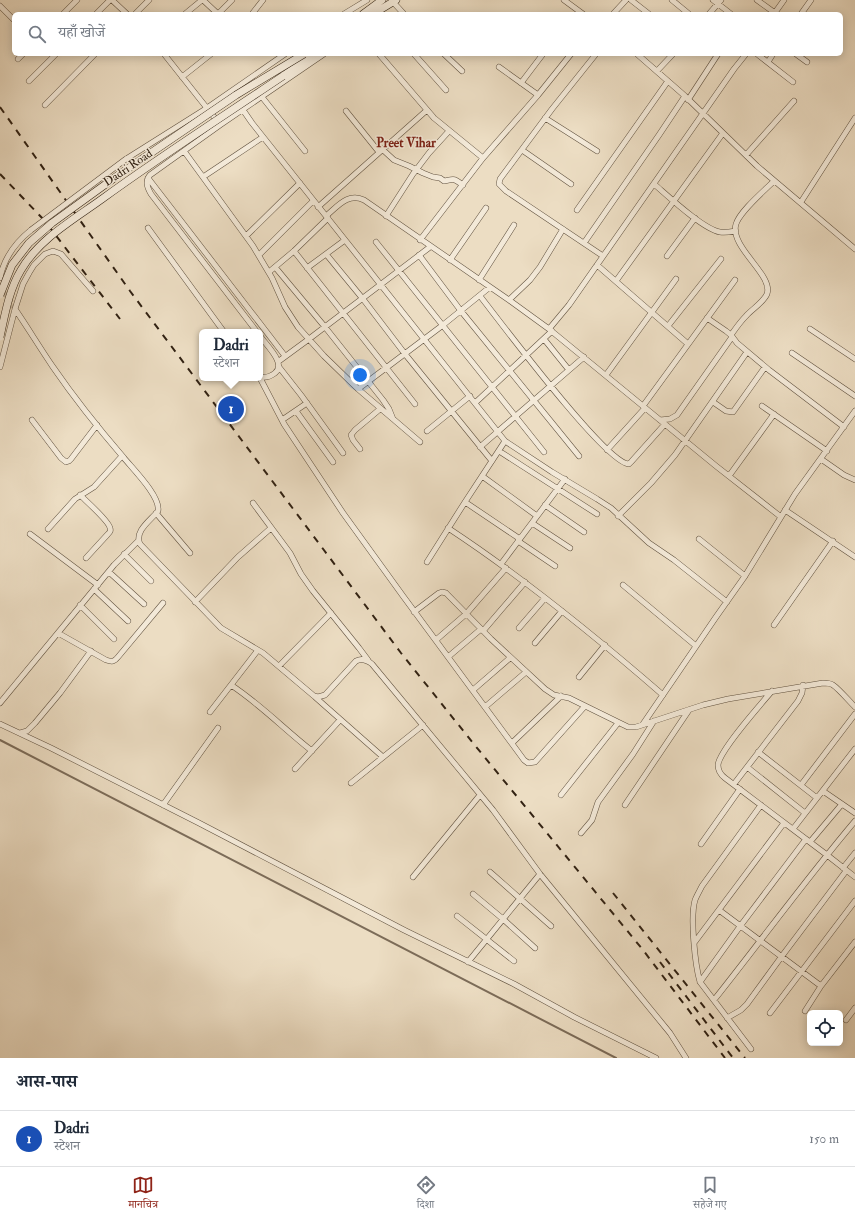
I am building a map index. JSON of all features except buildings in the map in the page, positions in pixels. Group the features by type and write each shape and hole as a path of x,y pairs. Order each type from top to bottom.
{"street":[{"path":"65,12 77,0"},
{"path":"98,12 111,0 125,12"},
{"path":"137,12 149,0"},
{"path":"188,12 203,0 216,12"},
{"path":"220,12 232,0"},
{"path":"254,12 263,0"},
{"path":"347,12 367,0"},
{"path":"373,12 382,0"},
{"path":"564,0 575,12"},
{"path":"615,12 626,0"},
{"path":"631,0 647,12"},
{"path":"672,0 687,12"},
{"path":"713,0 719,2 729,12"},
{"path":"757,0 773,12"},
{"path":"775,12 784,0"},
{"path":"802,12 811,0"},
{"path":"374,12 394,1 402,12"},
{"path":"711,12 719,2"},
{"path":"0,6 12,18"},
{"path":"18,60 22,56"},
{"path":"29,81 54,56"},
{"path":"45,105 93,56"},
{"path":"166,56 220,125"},
{"path":"182,77 208,56"},
{"path":"0,278 5,262 22,237 126,159 207,108 282,56"},
{"name":"Dadri Road","path":"0,294 12,265 30,243 52,223 117,176 236,95 301,56"},
{"name":"Dadri Road","path":"0,337 10,295 21,270 37,249 48,239 122,184 311,56"},
{"path":"255,329 151,194 146,184 150,175 321,56"},
{"path":"382,56 426,110 449,131 483,158"},
{"path":"416,56 446,90"},
{"path":"446,56 462,72"},
{"path":"521,83 541,56"},
{"path":"420,240 483,158 538,95 569,56"},
{"path":"594,56 522,150 500,180 499,184 506,191 603,256"},
{"path":"639,56 774,181 801,202 855,249"},
{"path":"657,71 671,56"},
{"path":"584,243 659,135 717,56"},
{"path":"475,403 544,339 551,330 734,68 744,56"},
{"path":"760,56 793,82"},
{"path":"768,62 772,56"},
{"path":"799,56 807,62"},
{"path":"499,67 538,95"},
{"path":"577,210 668,81"},
{"path":"262,97 304,151"},
{"path":"746,155 794,101"},
{"path":"243,110 313,201 381,284 505,441 598,499 649,543 674,560 727,602"},
{"path":"318,207 426,110"},
{"path":"346,111 381,151 394,160 433,177 440,178 444,181 450,179 463,184"},
{"path":"546,118 598,151"},
{"path":"801,202 855,118"},
{"path":"386,216 416,170 449,131"},
{"path":"616,281 723,133"},
{"path":"202,177 263,137"},
{"path":"522,150 571,184"},
{"path":"184,151 259,255 290,315 310,339 358,390 420,442"},
{"path":"148,178 285,356"},
{"path":"660,420 670,419 676,415 746,315 763,299 768,290 768,285 765,279 738,240 735,225 743,212 774,181"},
{"path":"246,236 300,183"},
{"path":"654,184 695,218 715,230 725,232 736,231"},
{"path":"269,272 294,251 346,199 356,197 364,200 551,330 781,518"},
{"path":"259,255 313,201"},
{"path":"450,260 486,208"},
{"path":"667,256 695,218"},
{"path":"479,280 514,225"},
{"path":"148,228 222,329"},
{"path":"509,300 530,280 540,267 563,229"},
{"path":"307,268 345,240"},
{"path":"376,242 544,452"},
{"path":"279,361 430,247"},
{"path":"294,251 415,404"},
{"path":"0,367 23,284 28,273 45,254 56,252 61,254 92,291"},
{"path":"326,254 363,298 405,354 492,461"},
{"path":"419,255 461,311 579,456"},
{"path":"668,326 721,259"},
{"path":"597,265 688,344"},
{"path":"275,267 368,382 389,409 394,420"},
{"path":"606,375 676,279"},
{"path":"607,450 644,407 735,280"},
{"path":"358,390 490,287"},
{"path":"480,296 586,428 607,450 623,463 628,464 637,456 665,424"},
{"path":"0,703 80,605 138,540 140,532 156,513 158,508 157,503 148,487 97,425 53,367 15,309"},
{"path":"707,318 731,336 736,343 765,367 844,427"},
{"path":"810,329 855,359"},
{"path":"544,339 568,370"},
{"path":"263,340 279,361 279,367 276,372 270,376 263,377"},
{"path":"618,516 651,483 686,441 747,352"},
{"path":"792,353 855,396"},
{"path":"480,447 584,357"},
{"path":"279,367 343,453"},
{"path":"712,402 726,411 733,412 765,367"},
{"path":"262,381 282,420 343,512 414,612 524,760 528,763 535,762 585,706"},
{"path":"427,431 470,396"},
{"path":"282,420 307,403"},
{"path":"762,406 827,451"},
{"path":"360,449 351,435 354,430 380,408"},
{"path":"296,411 333,462"},
{"path":"643,724 745,576 795,494 855,411"},
{"path":"729,476 774,414"},
{"path":"32,420 61,458 66,462 71,459 97,425"},
{"path":"428,562 448,528 505,441"},
{"path":"499,451 597,514"},
{"path":"48,529 71,502 94,487 122,456"},
{"path":"821,459 844,475 855,480"},
{"path":"482,476 537,516"},
{"path":"501,564 565,479"},
{"path":"80,495 107,522 110,527 108,534 86,558"},
{"path":"465,502 555,566"},
{"path":"253,503 290,553 301,574 313,591 368,660 493,810 540,874 660,1020 686,1058"},
{"path":"545,506 584,532"},
{"path":"785,510 855,557"},
{"path":"156,513 190,553"},
{"path":"532,523 570,548"},
{"path":"195,602 238,556 271,528"},
{"path":"448,528 501,564 546,598 605,645 663,695"},
{"path":"30,534 96,587 128,621"},
{"path":"699,539 745,576"},
{"path":"138,540 140,544 220,628 258,650 279,666 383,757"},
{"path":"774,625 833,541"},
{"path":"124,554 151,580"},
{"path":"436,640 466,614 506,568"},
{"path":"109,572 144,604"},
{"path":"448,657 482,630 525,582"},
{"path":"623,585 696,646"},
{"path":"414,612 439,593 442,592 448,594 510,658 550,693 569,698 628,727 636,727 728,699 803,685 823,683 830,683 835,686 855,707"},
{"path":"519,628 546,598"},
{"path":"58,633 110,661 115,661 163,604"},
{"path":"80,605 114,639"},
{"path":"535,643 562,611"},
{"path":"279,666 331,613"},
{"path":"579,677 605,645"},
{"path":"210,712 258,650"},
{"path":"20,733 26,731 35,723 60,694 91,651"},
{"path":"473,690 510,658"},
{"path":"314,696 318,697 325,695 356,661 363,659 368,660"},
{"path":"485,707 526,672"},
{"path":"231,685 259,706 296,739 312,751"},
{"path":"734,784 800,696 803,685"},
{"path":"772,691 727,747 718,765 721,775 827,854 855,877"},
{"path":"512,743 561,696"},
{"path":"625,805 689,710"},
{"path":"801,785 855,714"},
{"path":"295,769 340,720"},
{"path":"581,833 592,820 598,802 633,754 654,721"},
{"path":"561,795 618,723"},
{"path":"0,724 163,805 656,1058"},
{"path":"351,783 423,725"},
{"path":"163,805 218,728"},
{"path":"793,829 855,749"},
{"path":"758,752 817,798"},
{"path":"747,767 805,813"},
{"path":"701,844 740,789"},
{"path":"823,791 855,814"},
{"path":"413,877 480,795"},
{"path":"700,982 741,925 808,841 842,804"},
{"path":"751,1049 700,982 697,973 694,942 693,908 697,894 761,805"},
{"path":"714,1000 827,854 855,821"},
{"path":"694,942 784,823"},
{"path":"727,1018 741,1010 746,1004 845,869 855,853"},
{"path":"490,872 551,926"},
{"path":"468,962 540,874"},
{"path":"473,894 504,919 535,948"},
{"path":"770,1013 855,901"},
{"path":"719,910 821,986"},
{"path":"457,916 514,961"},
{"path":"805,1011 821,986 855,942"},
{"path":"846,1020 855,1008"}],"waterway":[{"path":"0,740 616,1058"}],"tunnel":[{"path":"0,286 15,309"}],"railway":[{"path":"0,107 130,291 401,653 643,950 725,1058"},
{"path":"0,174 44,220 120,319"},
{"path":"613,893 745,1058"},
{"path":"660,962 733,1058"}],"place":[{"name":"Dadri","path":"231,409"}],"district":[{"name":"Preet Vihar","path":"406,143"}]}
